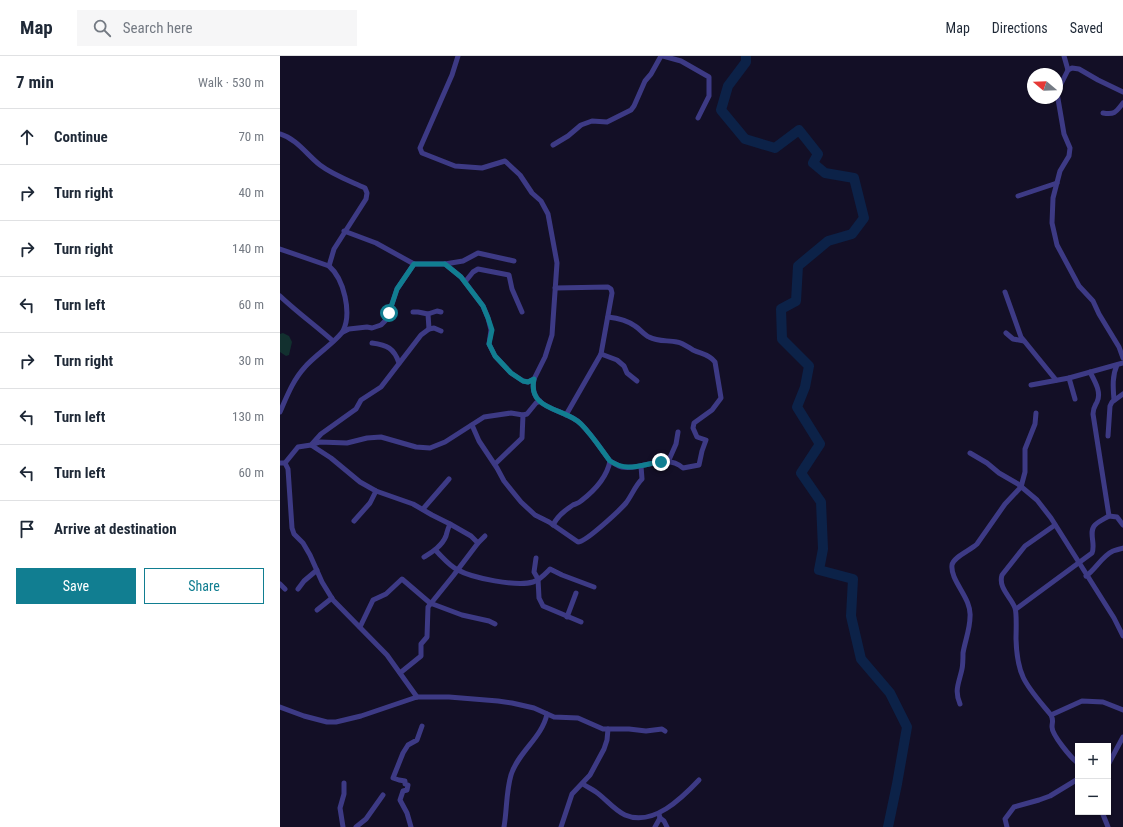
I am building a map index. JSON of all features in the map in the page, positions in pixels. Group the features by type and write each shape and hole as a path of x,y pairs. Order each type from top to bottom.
{"street":[{"path":"458,56 450,81 420,148 422,153 454,166 482,168 505,160 518,172 532,193 541,201 550,219 557,263 551,340 545,357 534,379 532,387 536,396 549,409 566,415 580,423 610,461 622,467 668,462 677,463 682,468 699,465 706,440 697,437 693,426 694,423 716,407 721,398 715,362 706,355 677,342 649,337 634,325 616,318 608,317"},
{"path":"553,145 568,136 581,125 592,121 607,122 631,110 645,80 651,74 660,56 682,61 709,76 709,96 698,118"},
{"path":"1063,80 1068,70 1064,56"},
{"path":"1068,70 1072,68 1079,69 1123,92"},
{"path":"1102,113 1115,113 1123,102"},
{"path":"1059,104 1064,134 1070,148 1069,156 1060,171 1053,198 1052,222 1057,245 1079,286 1093,301 1119,347 1123,358"},
{"path":"280,134 298,145 320,165 336,175 365,188 367,193 366,199 344,231 334,249 329,266"},
{"path":"1018,196 1056,183"},
{"path":"344,231 376,243 414,264 445,264 463,261 480,252 488,256 514,261"},
{"path":"280,249 329,266 335,271 346,299 347,309 342,332"},
{"path":"280,412 294,381 304,367 342,332 349,329 367,327 372,328 381,325 387,319 397,289 414,264"},
{"path":"445,264 453,269 465,282 483,306 492,330 489,344 495,356 511,373 523,381 528,382 534,379"},
{"path":"465,282 473,272 478,269 509,275 512,289 522,312"},
{"path":"555,288 608,287 612,289 601,354 566,415"},
{"path":"1005,292 1017,328 1024,341 1056,380"},
{"path":"280,296 292,308 314,324 333,341"},
{"path":"413,312 428,314 437,311 441,312"},
{"path":"428,314 429,329"},
{"path":"312,445 321,434 356,409 362,400 381,387 420,335 429,329 434,328 441,331"},
{"path":"1006,333 1013,339 1024,341"},
{"path":"372,343 392,349 399,363"},
{"path":"601,354 617,360 624,366 627,373 636,381"},
{"path":"1031,385 1068,378 1120,364"},
{"path":"1114,400 1114,372 1120,364"},
{"path":"1090,372 1097,386 1098,398 1093,409 1093,418 1109,516"},
{"path":"1068,378 1075,399"},
{"path":"1108,436 1110,406 1114,400 1123,394"},
{"path":"417,696 387,655 339,607 332,598 303,543 294,534 292,528 288,470 283,463 298,447 320,442 347,443 367,438 381,437 416,447 430,448 445,442 488,416 511,413 523,415 527,414 536,403 540,401"},
{"path":"960,704 957,698 957,688 970,616 969,605 954,576 952,567 953,562 956,558 977,544 1005,504 1021,487 1025,472 1025,449 1035,424 1036,413"},
{"path":"495,464 522,438 523,415"},
{"path":"472,425 482,445 504,481 521,502 535,515 544,519 580,542 598,530 626,503 637,483 642,478 641,466"},
{"path":"668,462 676,444 678,432"},
{"path":"312,445 331,458 360,482 376,491 423,509 471,536 478,543"},
{"path":"970,453 987,463 1037,500 1055,525 1114,618 1123,636"},
{"path":"553,525 562,513 580,502 594,488 607,472 610,461"},
{"path":"423,509 449,479"},
{"path":"354,521 370,503 376,491"},
{"path":"1016,609 1079,564 1093,552 1094,548 1092,533 1096,524 1109,516 1117,517 1123,525"},
{"path":"424,557 435,550 443,542 450,524"},
{"path":"1055,525 1025,546 1002,575 1001,580 1004,589 1016,609 1017,655 1024,681 1054,720 1052,729 1058,741 1075,759"},
{"path":"400,673 421,656 421,644 427,637 427,609 430,603 485,536"},
{"path":"1086,576 1095,569 1101,560 1113,551 1123,548"},
{"path":"435,550 457,570 510,584 525,584 533,582 538,580 550,569 594,587"},
{"path":"536,558 534,572 538,580 540,603 543,606 581,622"},
{"path":"298,589 304,581 317,570"},
{"path":"360,627 374,600 384,596 402,579 430,603 462,615 496,624"},
{"path":"280,584 285,589"},
{"path":"567,617 576,593"},
{"path":"317,610 332,598"},
{"path":"280,707 304,716 327,722 336,722 361,716 417,696 449,696 498,700 534,708 547,714 562,718 578,718 603,729 646,731 662,729 665,731"},
{"path":"1051,715 1082,701 1104,702 1123,710"},
{"path":"504,827 511,776 520,758 540,733 547,714"},
{"path":"411,827 407,813 400,800 403,791 405,789 407,790 408,785 405,784 405,781 393,778 404,750 408,745 416,740 422,726"},
{"path":"561,827 572,794 590,775 604,749 608,729"},
{"path":"1111,759 1123,737"},
{"path":"655,827 659,816 684,796 699,780"},
{"path":"1007,827 1006,819 1014,807 1050,796 1075,781"},
{"path":"343,827 340,808 344,794 344,783"},
{"path":"583,784 595,791 626,816 640,818 659,816"},
{"path":"356,827 366,819 383,795"},
{"path":"1103,815 1108,827"},
{"path":"659,816 667,827"}],"green space":[{"path":"283,333 289,336 292,342 289,355 286,356 280,352 280,334"}],"waterway":[{"path":"746,56 746,62 728,86 721,110 745,139 775,148 799,130 818,154 813,163 825,173 854,178 864,218 852,234 828,241 798,266 796,301 781,309 782,339 809,366 805,387 797,407 820,444 801,473 821,502 823,549 819,570 853,579 851,616 861,659 890,693 907,727 888,827"}],"route":[{"path":"389,313 401,281 414,264 445,264 461,277 483,306 492,330 489,344 495,356 511,373 523,381 528,382 534,379 532,387 540,401 549,409 560,412 580,423 610,461 617,465 622,467 635,467 661,462"}]}
